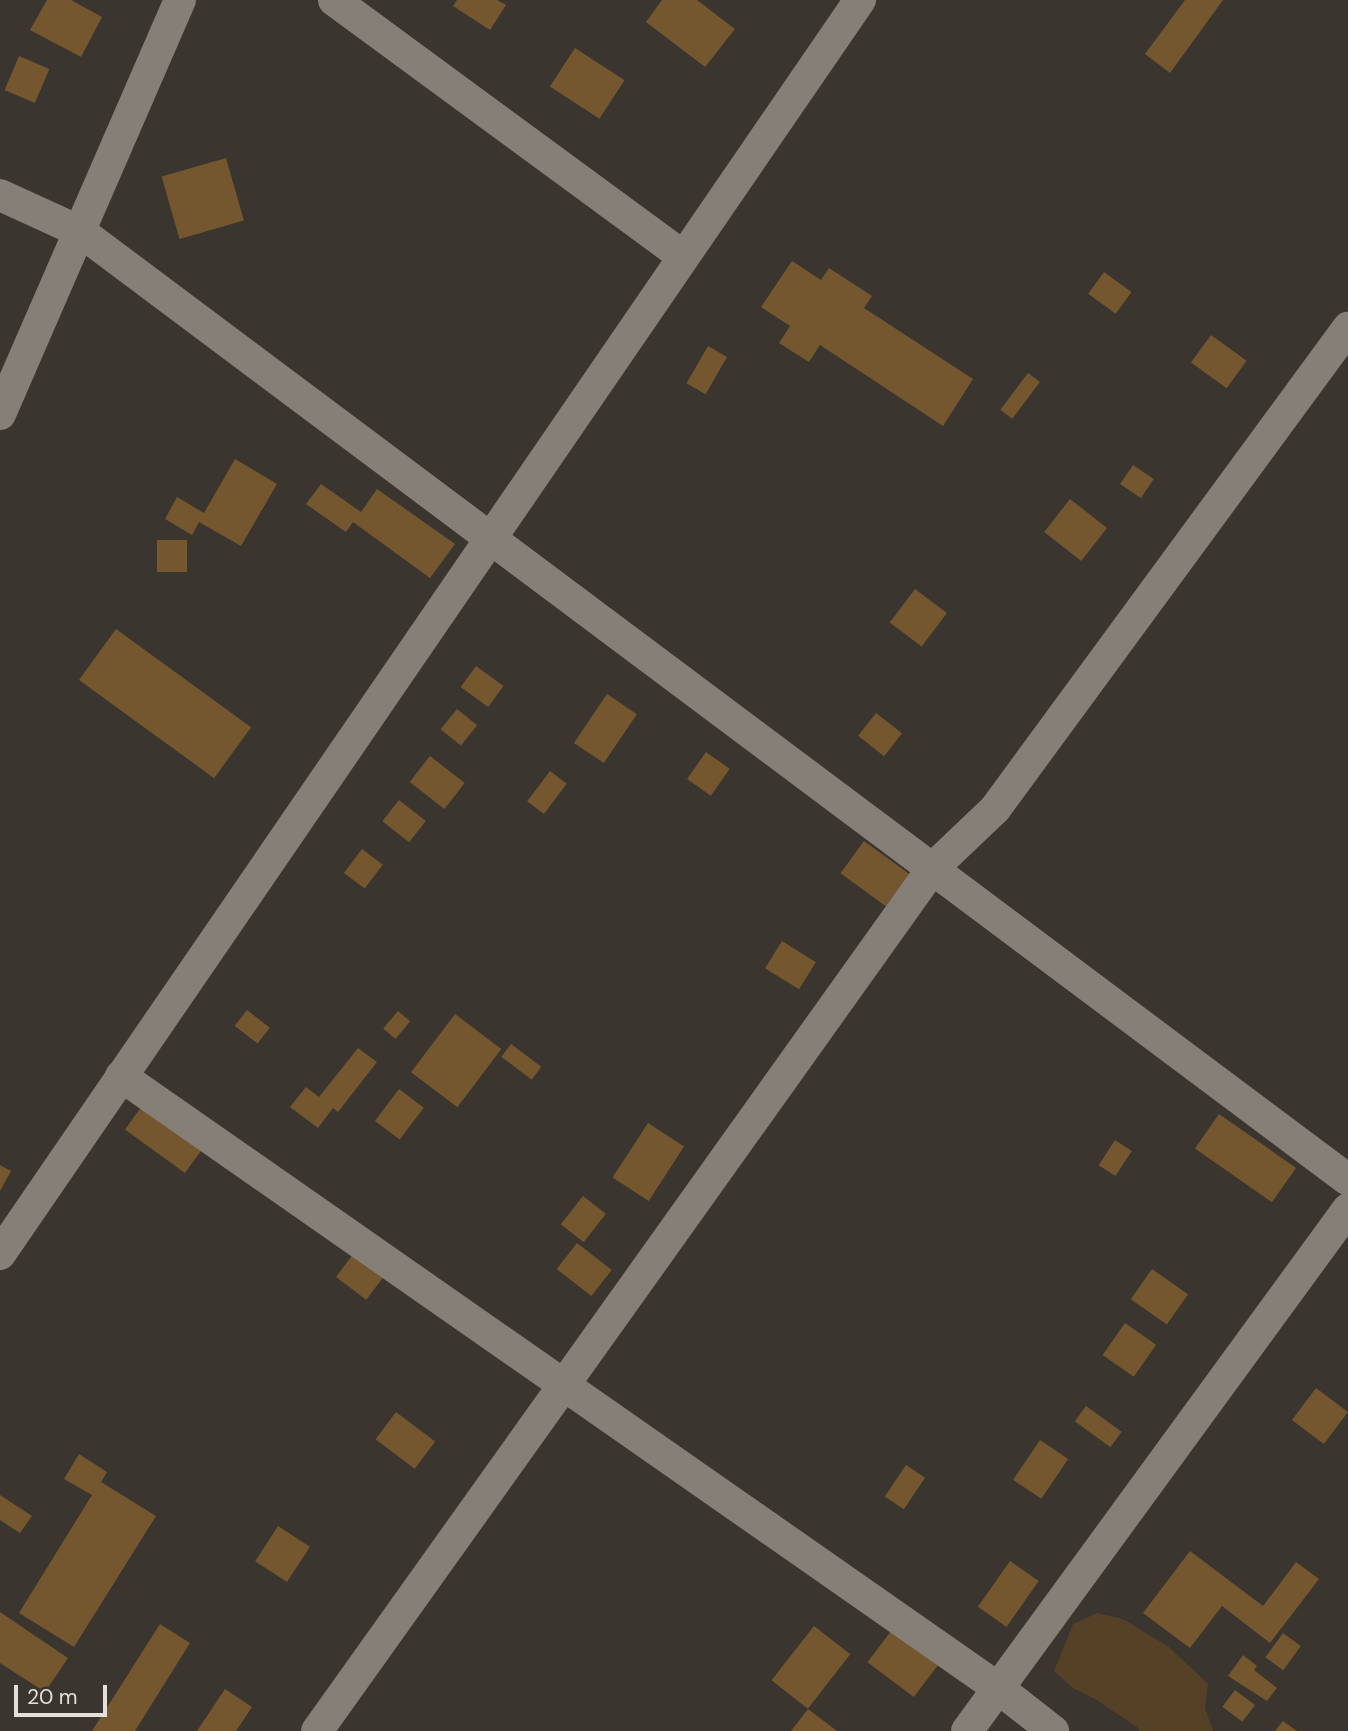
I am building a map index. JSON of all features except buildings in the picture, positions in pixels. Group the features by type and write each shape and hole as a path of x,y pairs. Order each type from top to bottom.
{"street":[{"path":"0,414 180,0"},
{"path":"334,0 682,256"},
{"path":"0,1254 860,0"},
{"path":"0,195 80,232 1348,1180"},
{"path":"317,1731 932,869 995,809 1348,328"},
{"path":"121,1076 998,1688 1053,1731"},
{"path":"967,1731 1348,1209"}],"shaded area":[{"path":"1097,1613 1123,1619 1169,1647 1208,1684 1205,1708 1213,1731 1139,1731 1095,1699 1073,1688 1054,1671 1073,1624"}]}
